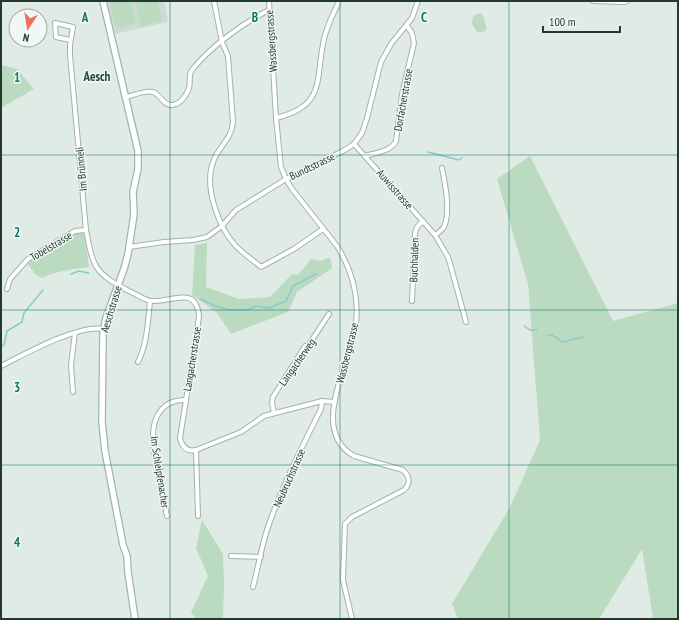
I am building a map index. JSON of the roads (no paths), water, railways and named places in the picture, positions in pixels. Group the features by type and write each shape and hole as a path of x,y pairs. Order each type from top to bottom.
{"main road":[{"name":"Aeschstrasse","path":"103,1 138,151 138,162 133,192 134,214 129,247 126,262 104,329 102,409 105,451 123,545 127,556 135,619"}],"street":[{"path":"214,1 222,42 228,56 233,130 216,154 212,164 210,182 215,208 222,226 235,246 261,267 294,249 323,229"},
{"name":"Wassbergstrasse","path":"269,1 276,118 281,167 286,179 302,202 343,256 350,271 356,298 356,326 335,402 332,424 337,439 342,447 354,456 403,470 408,474 409,481 408,486 404,490 352,517 345,524 343,580 352,619"},
{"path":"276,118 299,110 310,100 315,92 319,76 324,36 339,1"},
{"name":"Bundtstrasse","path":"129,247 207,237 222,226 236,210 286,179 354,144 362,133 367,118 380,62 391,44 412,18 418,1"},
{"path":"593,1 627,1"},
{"path":"126,97 152,92 157,94 166,104 176,104 185,96 190,87 191,71 203,56 260,14 269,10"},
{"name":"Im Brünneli","path":"70,40 56,37 55,23 73,27 70,40 70,55 86,230 91,256 94,264 104,276 118,285"},
{"name":"Dorfacherstrasse","path":"365,156 389,148 393,146 396,141 402,94 414,43 412,33 407,26"},
{"name":"Auwisstrasse","path":"354,144 423,221 443,247 451,267 466,322"},
{"path":"435,235 443,228 447,218 446,193 442,168"},
{"name":"Buchhalden","path":"412,302 415,233 417,227 423,221"},
{"name":"Tobelstrasse","path":"7,288 10,279 28,259 74,231 86,230"},
{"path":"118,285 150,301 144,346 138,362"},
{"name":"Langacherstrasse","path":"150,301 184,297 193,300 198,308 199,317 180,438 181,445 186,449 191,451 196,450"},
{"name":"Langacherweg","path":"274,413 272,403 273,397 305,346 308,346 329,314"},
{"path":"1,366 58,338 91,328 104,329"},
{"path":"74,392 71,364 75,333"},
{"name":"Im Schleipfenacher","path":"167,516 153,442 153,428 159,413 166,404 177,399 186,400"},
{"path":"198,516 196,450 241,432 260,418 274,413 322,402 335,402"},
{"name":"Neubruchstrasse","path":"253,587 267,531 281,493 295,460 321,409 322,402"},
{"path":"231,556 261,557"}],"waterway":[{"path":"428,152 459,160 462,158"},
{"path":"71,274 79,271 89,273"},
{"path":"201,299 215,306 230,310 247,310 256,306 269,308 286,301 293,286 316,274"},
{"path":"1,346 4,345 7,331 22,322 24,313 43,290"},
{"path":"524,326 530,330 537,330"},
{"path":"548,335 552,335 562,342 583,337"}],"district":[{"name":"Aesch","path":"97,76"}]}
